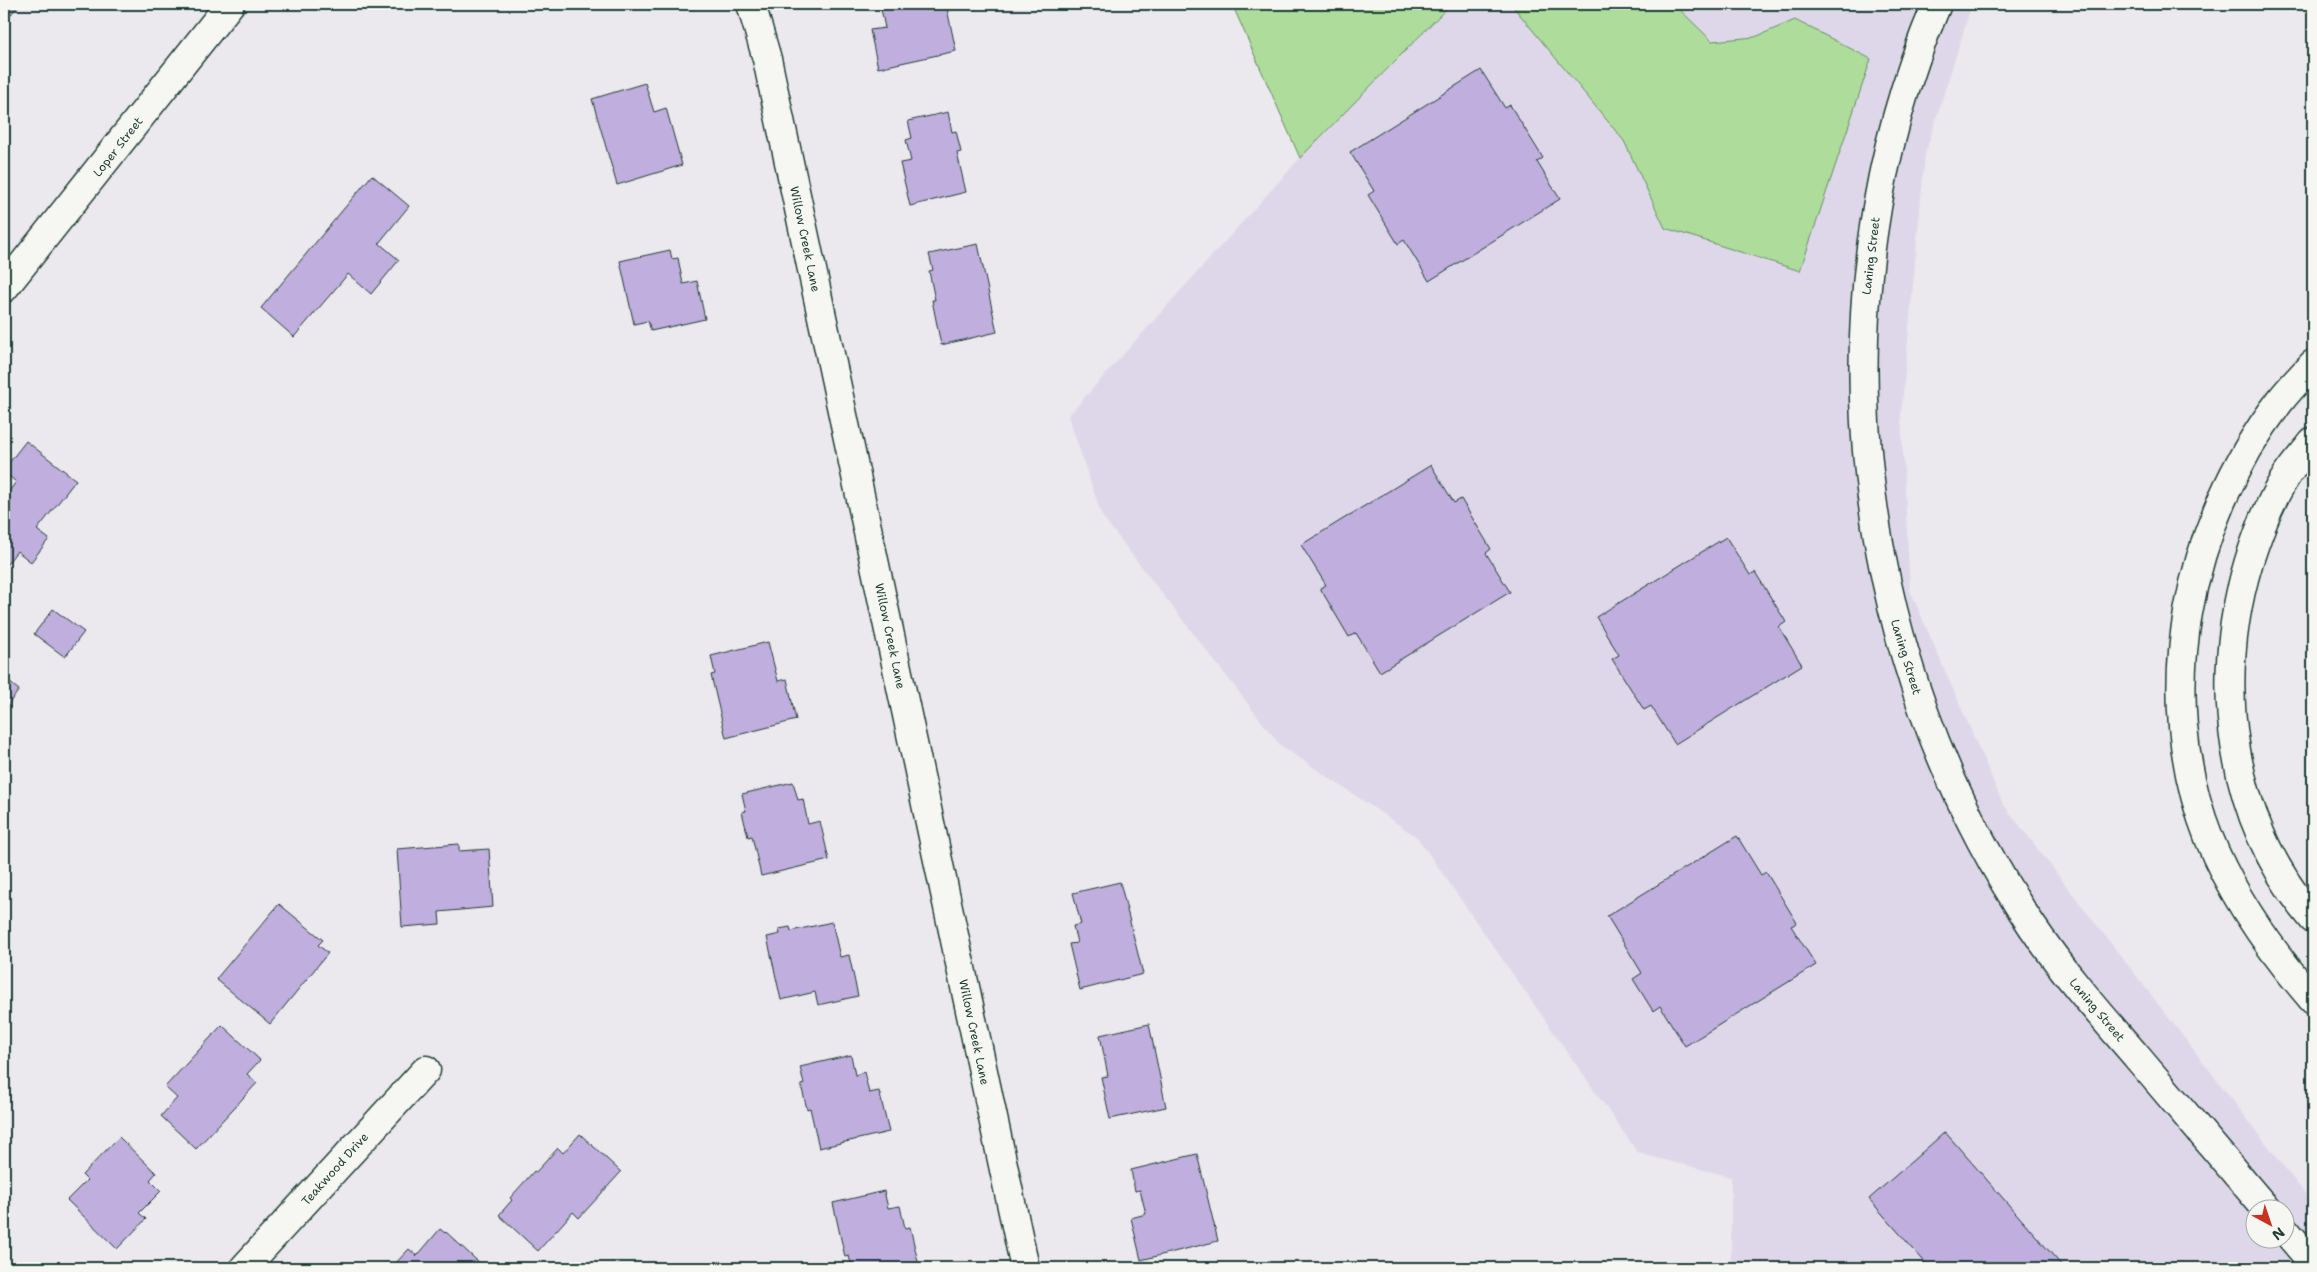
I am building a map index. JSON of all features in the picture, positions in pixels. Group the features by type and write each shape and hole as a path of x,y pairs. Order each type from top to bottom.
{"main road":[{"name":"Loper Street","path":"4,288 230,4"},
{"name":"Willow Creek Lane","path":"751,4 767,59 1025,1268"},
{"name":"Laning Street","path":"1937,4 1926,31 1898,116 1876,207 1866,292 1864,370 1868,456 1877,539 1894,617 1918,696 1949,775 1986,850 2028,921 2080,990 2258,1200"},
{"path":"2313,364 2280,400 2245,455 2215,515 2194,581 2182,650 2181,719 2190,777 2209,838 2234,888 2265,939 2313,1000"},
{"path":"2313,442 2285,478 2258,532 2240,592 2231,655 2230,716 2238,766 2255,820 2277,865 2313,919"},
{"name":"Teakwood Drive","path":"244,1268 426,1070"},
{"path":"2294,1241 2313,1263"}],"shaded area":[{"path":"1451,4 1511,4 1624,141 1665,228 1800,271 1871,59 1795,20 1755,37 1712,41 1674,4 1972,4 1925,154 1901,415 1910,590 2003,804 2313,1204 2313,1268 1731,1268 1731,1177 1638,1153 1417,837 1280,745 1102,516 1068,416 1300,158"}],"green space":[{"path":"1232,4 1451,4 1300,158"},
{"path":"1511,4 1674,4 1712,41 1755,37 1795,20 1871,59 1800,271 1665,228 1624,141"}],"building":[{"path":"4,4 20,4 4,22"},
{"path":"880,4 946,4 956,51 878,68 870,30 885,28"},
{"path":"1481,70 1505,108 1510,105 1543,158 1537,162 1560,199 1429,281 1404,240 1398,244 1368,195 1374,191 1350,152"},
{"path":"645,83 654,112 666,108 682,165 617,185 592,99"},
{"path":"948,112 952,132 956,131 961,152 957,153 966,192 910,206 900,163 911,161 906,140 912,138 908,121"},
{"path":"372,175 409,206 379,243 399,260 371,294 348,274 294,337 261,308"},
{"path":"978,244 997,332 941,345 932,300 935,300 929,271 933,270 929,254"},
{"path":"670,250 672,259 678,258 683,284 697,281 705,319 651,331 648,321 634,324 620,261"},
{"path":"26,441 76,480 37,530 49,539 31,562 17,551 4,568 4,498 16,482 4,472 4,469"},
{"path":"1431,465 1454,503 1461,499 1491,549 1486,553 1510,592 1380,672 1356,633 1349,637 1320,588 1326,585 1301,545"},
{"path":"1726,537 1750,575 1755,572 1786,622 1779,627 1802,665 1675,744 1651,706 1644,710 1612,659 1619,655 1596,617"},
{"path":"53,609 84,632 65,657 34,634"},
{"path":"768,642 778,681 787,679 796,720 726,738 711,675 715,674 711,656"},
{"path":"4,678 19,690 4,710"},
{"path":"793,782 798,800 803,799 808,824 820,821 829,860 761,876 752,836 748,837 742,812 746,811 742,794"},
{"path":"1737,836 1761,875 1766,872 1797,923 1791,926 1816,965 1685,1046 1660,1006 1653,1011 1633,979 1642,973 1607,916"},
{"path":"459,844 459,851 489,849 493,907 439,912 440,924 402,927 397,849"},
{"path":"1120,882 1143,974 1080,990 1069,944 1077,943 1073,926 1081,924 1073,893"},
{"path":"279,904 323,940 318,945 328,953 270,1024 216,979"},
{"path":"832,922 840,957 849,955 858,996 818,1005 815,992 781,1000 767,937 780,934 779,929 790,927 791,931"},
{"path":"1149,1024 1166,1107 1110,1119 1101,1077 1108,1076 1100,1035"},
{"path":"222,1025 260,1060 247,1074 257,1083 196,1149 161,1116 177,1098 165,1087"},
{"path":"851,1055 855,1075 864,1072 869,1093 879,1091 889,1132 819,1148 810,1108 807,1109 801,1085 804,1084 800,1067"},
{"path":"1945,1132 2064,1268 1930,1268 1869,1199"},
{"path":"580,1134 621,1172 579,1218 573,1212 538,1251 499,1215 512,1200 510,1198 534,1171 536,1172 558,1148 563,1153"},
{"path":"119,1137 156,1173 150,1180 161,1191 139,1213 146,1219 117,1249 67,1200 87,1180 82,1175"},
{"path":"1197,1154 1218,1241 1141,1260 1131,1218 1146,1214 1140,1190 1135,1191 1131,1170"},
{"path":"884,1191 888,1208 900,1206 905,1228 910,1227 919,1266 910,1268 852,1268 849,1256 845,1257 833,1203"},
{"path":"440,1229 446,1232 485,1268 391,1268 409,1249 417,1256"}]}
